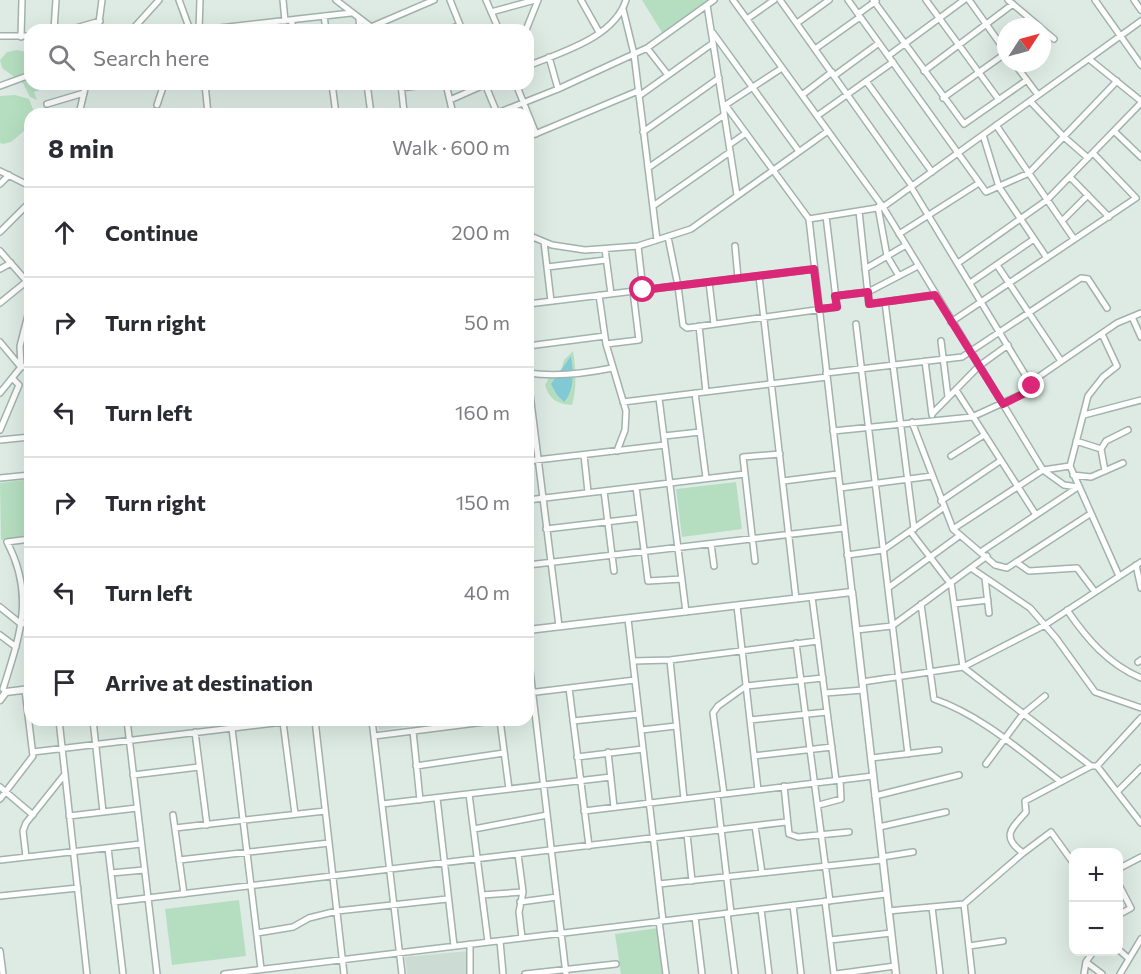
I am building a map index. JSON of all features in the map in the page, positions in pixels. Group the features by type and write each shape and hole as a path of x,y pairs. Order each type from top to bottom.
{"street":[{"path":"21,37 22,0"},
{"path":"54,24 56,0"},
{"path":"99,24 102,0"},
{"path":"137,24 159,0"},
{"path":"179,0 188,24"},
{"path":"200,0 200,24"},
{"path":"283,0 290,24"},
{"path":"336,0 366,24"},
{"path":"384,24 434,0"},
{"path":"450,0 460,24"},
{"path":"486,0 496,24"},
{"path":"491,12 537,0"},
{"path":"528,24 537,0"},
{"path":"581,0 599,32"},
{"path":"534,63 599,32 617,19 626,0"},
{"path":"510,108 558,89 647,48 714,0"},
{"path":"733,0 899,234 1044,470 1064,485 1078,487"},
{"path":"747,19 774,0"},
{"path":"780,0 911,186 1031,382"},
{"path":"797,23 829,0"},
{"path":"848,0 986,192 1029,173 1117,81"},
{"path":"926,0 999,100"},
{"path":"888,56 967,0 997,39"},
{"path":"1095,0 1141,65"},
{"path":"1134,0 1141,10"},
{"path":"815,49 875,1 964,124 1027,80"},
{"path":"924,71 986,24 1010,2 1029,18"},
{"path":"707,5 725,106 724,114 737,195"},
{"path":"623,9 634,54 657,240"},
{"path":"250,24 351,13"},
{"path":"324,16 325,24"},
{"path":"359,19 359,24"},
{"path":"90,24 100,21"},
{"path":"809,219 881,207 1141,21"},
{"path":"712,32 798,150"},
{"path":"0,36 24,37"},
{"path":"534,129 536,134 639,93 713,43"},
{"path":"802,95 879,43"},
{"path":"647,48 668,75"},
{"path":"549,57 558,89"},
{"path":"943,98 997,59"},
{"path":"958,263 1047,200 1141,102 1089,59"},
{"path":"817,116 892,63"},
{"path":"725,106 782,68"},
{"path":"1021,72 1038,96"},
{"path":"0,86 24,77"},
{"path":"644,132 719,78"},
{"path":"866,81 932,172"},
{"path":"80,108 85,90"},
{"path":"157,105 162,90"},
{"path":"206,90 207,108"},
{"path":"333,90 335,108"},
{"path":"368,90 369,108"},
{"path":"401,90 404,108"},
{"path":"448,90 452,108"},
{"path":"450,100 472,90"},
{"path":"488,90 494,108"},
{"path":"518,90 526,108"},
{"path":"47,104 84,93"},
{"path":"951,322 1136,198 1091,155 1064,137 1030,101"},
{"path":"725,106 809,219 896,974"},
{"path":"648,168 724,114"},
{"path":"996,125 1074,239"},
{"path":"534,238 569,249 605,249 638,246 691,229 737,195 774,172 798,150 828,131"},
{"path":"1114,131 1140,154"},
{"path":"729,145 746,133"},
{"path":"983,135 999,187 1047,258"},
{"path":"653,206 730,152"},
{"path":"0,171 24,183"},
{"path":"0,184 9,175"},
{"path":"1070,177 1109,216"},
{"path":"899,234 979,183"},
{"path":"1062,221 1088,195"},
{"path":"881,207 887,256 899,276"},
{"path":"0,232 24,208"},
{"path":"859,211 869,304 935,295"},
{"path":"668,237 683,325 687,328 837,307 826,216"},
{"path":"970,283 1034,239"},
{"path":"544,242 551,302"},
{"path":"865,269 906,245"},
{"path":"638,246 643,290"},
{"path":"735,246 738,278"},
{"path":"605,249 611,294"},
{"path":"0,251 24,277"},
{"path":"547,267 606,260"},
{"path":"0,269 11,263"},
{"path":"997,265 1061,361"},
{"path":"835,296 868,292 918,266"},
{"path":"534,303 814,269"},
{"path":"759,276 796,599"},
{"path":"623,402 962,357 1085,277 1107,308"},
{"path":"709,282 714,324"},
{"path":"0,303 24,286"},
{"path":"606,344 639,340 633,291"},
{"path":"599,296 606,344 623,402 625,430 617,451"},
{"path":"885,302 912,530 951,583 963,667 1094,766 1118,791 1141,823"},
{"path":"833,431 912,422 932,417 972,417 1029,391 1031,382 1061,361 1102,334 1141,313"},
{"path":"1132,317 1141,337"},
{"path":"856,324 908,754"},
{"path":"699,326 706,392"},
{"path":"0,393 21,367 20,346 24,330"},
{"path":"1102,334 1117,366 1102,377 1088,396 1070,466 1119,576"},
{"path":"534,345 605,336"},
{"path":"941,341 948,397"},
{"path":"0,342 21,367"},
{"path":"932,417 979,366 1008,345"},
{"path":"925,361 932,417"},
{"path":"534,374 552,376 583,374 612,368"},
{"path":"0,430 19,385 13,379"},
{"path":"956,390 1036,515"},
{"path":"695,393 706,478"},
{"path":"659,398 686,612"},
{"path":"1084,415 1141,400"},
{"path":"912,422 953,529 958,536 982,551 995,565 1007,568 1090,514"},
{"path":"1105,471 1101,449 1106,441 1128,430"},
{"path":"663,436 700,432"},
{"path":"951,456 984,435"},
{"path":"0,440 24,437"},
{"path":"534,441 560,626"},
{"path":"1076,441 1101,449"},
{"path":"534,460 665,445"},
{"path":"755,561 743,457 780,454"},
{"path":"584,455 588,492"},
{"path":"847,555 883,550 1000,461"},
{"path":"1073,475 1091,477 1123,463"},
{"path":"953,529 1044,470 1070,466"},
{"path":"534,499 745,474"},
{"path":"783,481 838,474"},
{"path":"0,478 24,476"},
{"path":"840,488 932,476"},
{"path":"636,487 648,581 682,579"},
{"path":"982,551 1078,487"},
{"path":"604,490 614,570"},
{"path":"546,529 640,518"},
{"path":"534,564 844,528"},
{"path":"888,588 958,536"},
{"path":"0,700 21,624 22,577 7,542 24,540"},
{"path":"711,544 714,566"},
{"path":"856,630 892,626 987,556"},
{"path":"1016,562 1029,571 1077,568 1095,592"},
{"path":"825,693 963,667 1045,625 1138,564 1141,588"},
{"path":"971,568 1030,608 1095,692 1141,708"},
{"path":"985,578 989,613"},
{"path":"534,629 852,592"},
{"path":"812,597 841,799 819,805"},
{"path":"954,604 988,600"},
{"path":"921,604 934,699 951,705 1004,739 1061,782"},
{"path":"737,606 758,790"},
{"path":"0,607 21,624 24,624"},
{"path":"1067,610 1088,640 1113,663 1141,678"},
{"path":"628,619 659,884 666,974"},
{"path":"0,634 16,647"},
{"path":"633,662 670,660 818,641"},
{"path":"796,643 823,834 830,940 835,974 895,966"},
{"path":"670,660 684,798"},
{"path":"735,974 721,830 721,795 713,713 718,706 746,686 823,678"},
{"path":"534,692 635,680"},
{"path":"569,688 589,846"},
{"path":"3,689 24,690"},
{"path":"986,764 1023,714 1045,696"},
{"path":"750,720 827,712"},
{"path":"573,722 639,714"},
{"path":"1023,854 1013,846 1009,837 1013,824 1026,812 1025,801 1094,766 1141,718"},
{"path":"534,721 566,972"},
{"path":"0,799 33,756 31,726"},
{"path":"60,726 87,974"},
{"path":"94,726 103,812"},
{"path":"128,726 157,974"},
{"path":"33,752 249,726"},
{"path":"284,726 295,814"},
{"path":"316,726 344,974"},
{"path":"373,726 402,974"},
{"path":"374,736 453,726"},
{"path":"501,726 509,789"},
{"path":"641,730 676,726"},
{"path":"232,728 257,933 259,971"},
{"path":"413,731 420,800"},
{"path":"195,732 207,825"},
{"path":"754,756 832,747"},
{"path":"578,757 643,749"},
{"path":"871,758 939,750"},
{"path":"608,752 614,807"},
{"path":"417,766 504,753"},
{"path":"133,776 199,767"},
{"path":"1118,791 1141,768"},
{"path":"26,858 23,831 33,814 65,774"},
{"path":"875,796 958,775"},
{"path":"584,811 873,776"},
{"path":"382,804 610,777"},
{"path":"784,786 789,834 793,836 849,832"},
{"path":"0,788 33,814"},
{"path":"469,794 488,942"},
{"path":"437,798 454,946"},
{"path":"69,816 137,808"},
{"path":"175,828 326,811"},
{"path":"879,827 946,812"},
{"path":"1136,817 1141,812"},
{"path":"173,814 184,894"},
{"path":"474,829 547,815"},
{"path":"114,902 786,822"},
{"path":"755,826 762,873"},
{"path":"888,911 964,904 1051,832 1069,857"},
{"path":"687,834 692,881"},
{"path":"179,860 329,843"},
{"path":"0,860 141,844"},
{"path":"108,848 123,974"},
{"path":"659,884 882,859 913,852"},
{"path":"518,854 523,892 519,902 522,938"},
{"path":"1123,867 1141,857"},
{"path":"111,873 144,870"},
{"path":"0,897 78,888"},
{"path":"1123,891 1131,908 1123,913"},
{"path":"482,895 523,892"},
{"path":"224,974 886,894"},
{"path":"519,902 557,897"},
{"path":"257,933 293,927 309,918 337,911 447,899"},
{"path":"964,904 972,974"},
{"path":"793,905 801,974"},
{"path":"932,907 940,974"},
{"path":"760,909 769,974"},
{"path":"695,917 702,974"},
{"path":"830,940 891,933"},
{"path":"1120,974 1141,939"},
{"path":"500,941 503,974"},
{"path":"969,946 1003,941"},
{"path":"470,944 470,974"},
{"path":"0,951 3,974"},
{"path":"1123,953 1128,958"},
{"path":"1084,974 1090,956"},
{"path":"1086,962 1102,974"},
{"path":"525,974 566,972 616,964"},
{"path":"293,966 294,974"}],"shaded area":[{"path":"378,726 411,726 379,730"},
{"path":"469,951 471,974 407,974 405,957"}],"green space":[{"path":"642,0 712,0 663,34"},
{"path":"7,52 24,52 24,85 2,68 0,60"},
{"path":"26,90 40,90 34,92 37,100 30,97"},
{"path":"15,95 29,99 33,108 24,108 24,131 11,142 3,144 0,143 0,96"},
{"path":"573,351 576,379 572,405 554,400 545,385 551,374 561,370 564,360"},
{"path":"24,480 24,537 1,540 0,483"},
{"path":"736,482 742,529 682,537 676,489"},
{"path":"239,900 246,956 172,965 165,909"},
{"path":"658,928 664,974 621,974 615,934"}],"water":[{"path":"571,356 572,386 564,402 551,384"}],"route":[{"path":"643,290 814,269 819,309 837,307 835,296 868,292 869,304 935,295 1003,404 1029,391 1032,386"}]}
